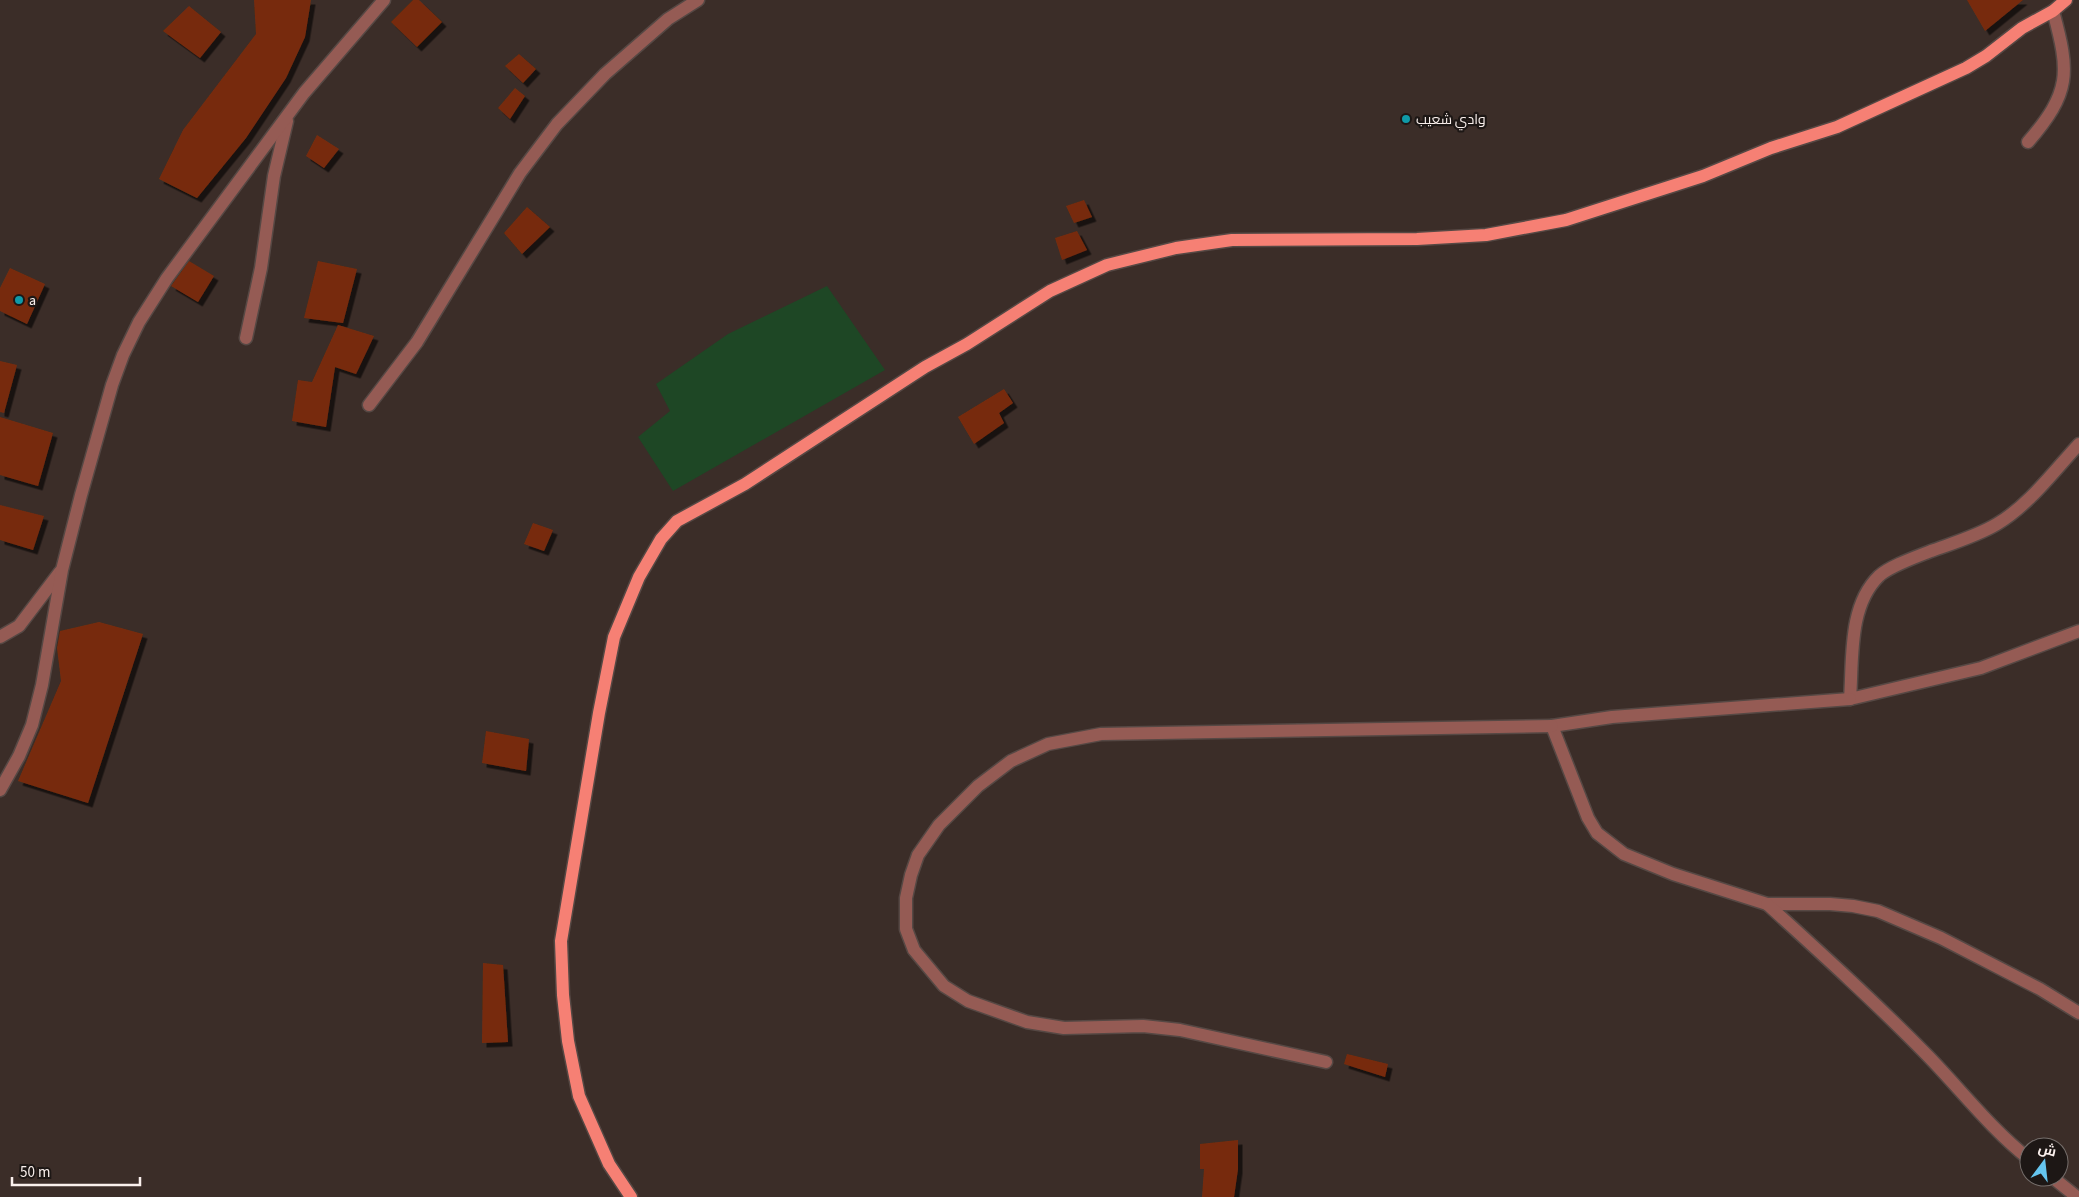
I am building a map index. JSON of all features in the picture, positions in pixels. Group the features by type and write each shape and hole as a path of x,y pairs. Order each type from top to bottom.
{"main road":[{"path":"631,1197 609,1164 579,1096 568,1041 562,995 561,941 600,704 614,637 639,577 661,539 677,522 745,484 925,367 967,344 1050,291 1107,265 1176,248 1232,240 1416,239 1486,236 1566,220 1703,176 1771,148 1837,127 1966,68 1986,56 2022,28 2053,12 2066,0"}],"street":[{"path":"0,790 19,756 32,725 42,684 62,570 105,409 123,355 139,322 167,278 289,114 351,36 384,0"},
{"path":"369,405 417,342 520,173 557,124 605,74 668,20 698,0"},
{"path":"2028,142 2051,112 2062,88 2065,65 2053,12"},
{"path":"246,338 262,268 274,176 289,114"},
{"path":"1850,699 1854,635 1862,603 1869,588 1881,575 1917,556 1984,531 1999,523 2024,503 2079,444"},
{"path":"0,637 19,626 62,570"},
{"path":"1326,1062 1180,1030 1135,1026 1064,1028 1027,1022 968,1001 944,986 914,950 906,929 906,898 918,855 939,825 992,773 1010,761 1065,740 1101,734 1552,726 1612,717 1850,699 1981,668 2079,631"},
{"path":"1552,726 1588,818 1597,832 1624,854 1643,863 1767,904 1830,904 1878,911 1941,938 2040,989 2079,1013"},
{"path":"1767,904 1856,985 1928,1056 2008,1142 2019,1151"},
{"path":"2064,1187 2077,1197"}],"green space":[{"path":"827,286 885,370 673,491 638,437 670,411 656,384 728,334"}],"building":[{"path":"254,0 311,0 305,37 286,78 246,138 197,198 159,179 183,130 256,34"},
{"path":"413,0 419,0 442,22 417,47 391,22"},
{"path":"1967,0 2023,0 1985,31"},
{"path":"189,6 221,32 200,58 163,31"},
{"path":"519,54 536,69 523,83 505,66"},
{"path":"515,88 525,96 510,119 498,108"},
{"path":"317,135 339,149 324,168 306,156"},
{"path":"1084,200 1092,217 1074,223 1066,206"},
{"path":"527,207 550,227 522,254 504,233"},
{"path":"1077,231 1087,250 1062,260 1055,238"},
{"path":"189,261 214,276 198,302 171,286"},
{"path":"318,261 357,269 343,323 304,318"},
{"name":"a","path":"10,268 45,284 27,324 0,311 0,288"},
{"path":"338,325 374,336 356,374 335,367 326,427 292,421 298,380 312,382"},
{"path":"0,361 17,365 4,413 0,412"},
{"path":"1004,389 1013,403 999,413 1004,423 974,444 958,417"},
{"path":"0,417 53,433 38,486 0,475"},
{"path":"0,505 44,516 33,550 0,540"},
{"path":"533,523 553,530 544,551 524,544"},
{"path":"99,622 143,634 88,803 18,781 61,681 57,648 60,631"},
{"path":"486,731 529,739 526,771 482,763"},
{"path":"483,963 503,965 508,1042 482,1043"},
{"path":"1347,1054 1388,1064 1385,1077 1344,1064"},
{"path":"1238,1140 1238,1169 1234,1197 1202,1197 1204,1169 1200,1169 1200,1144"}],"place":[{"name":"وادي شعيب","path":"1406,119"},
{"name":"a","path":"19,300"}]}
